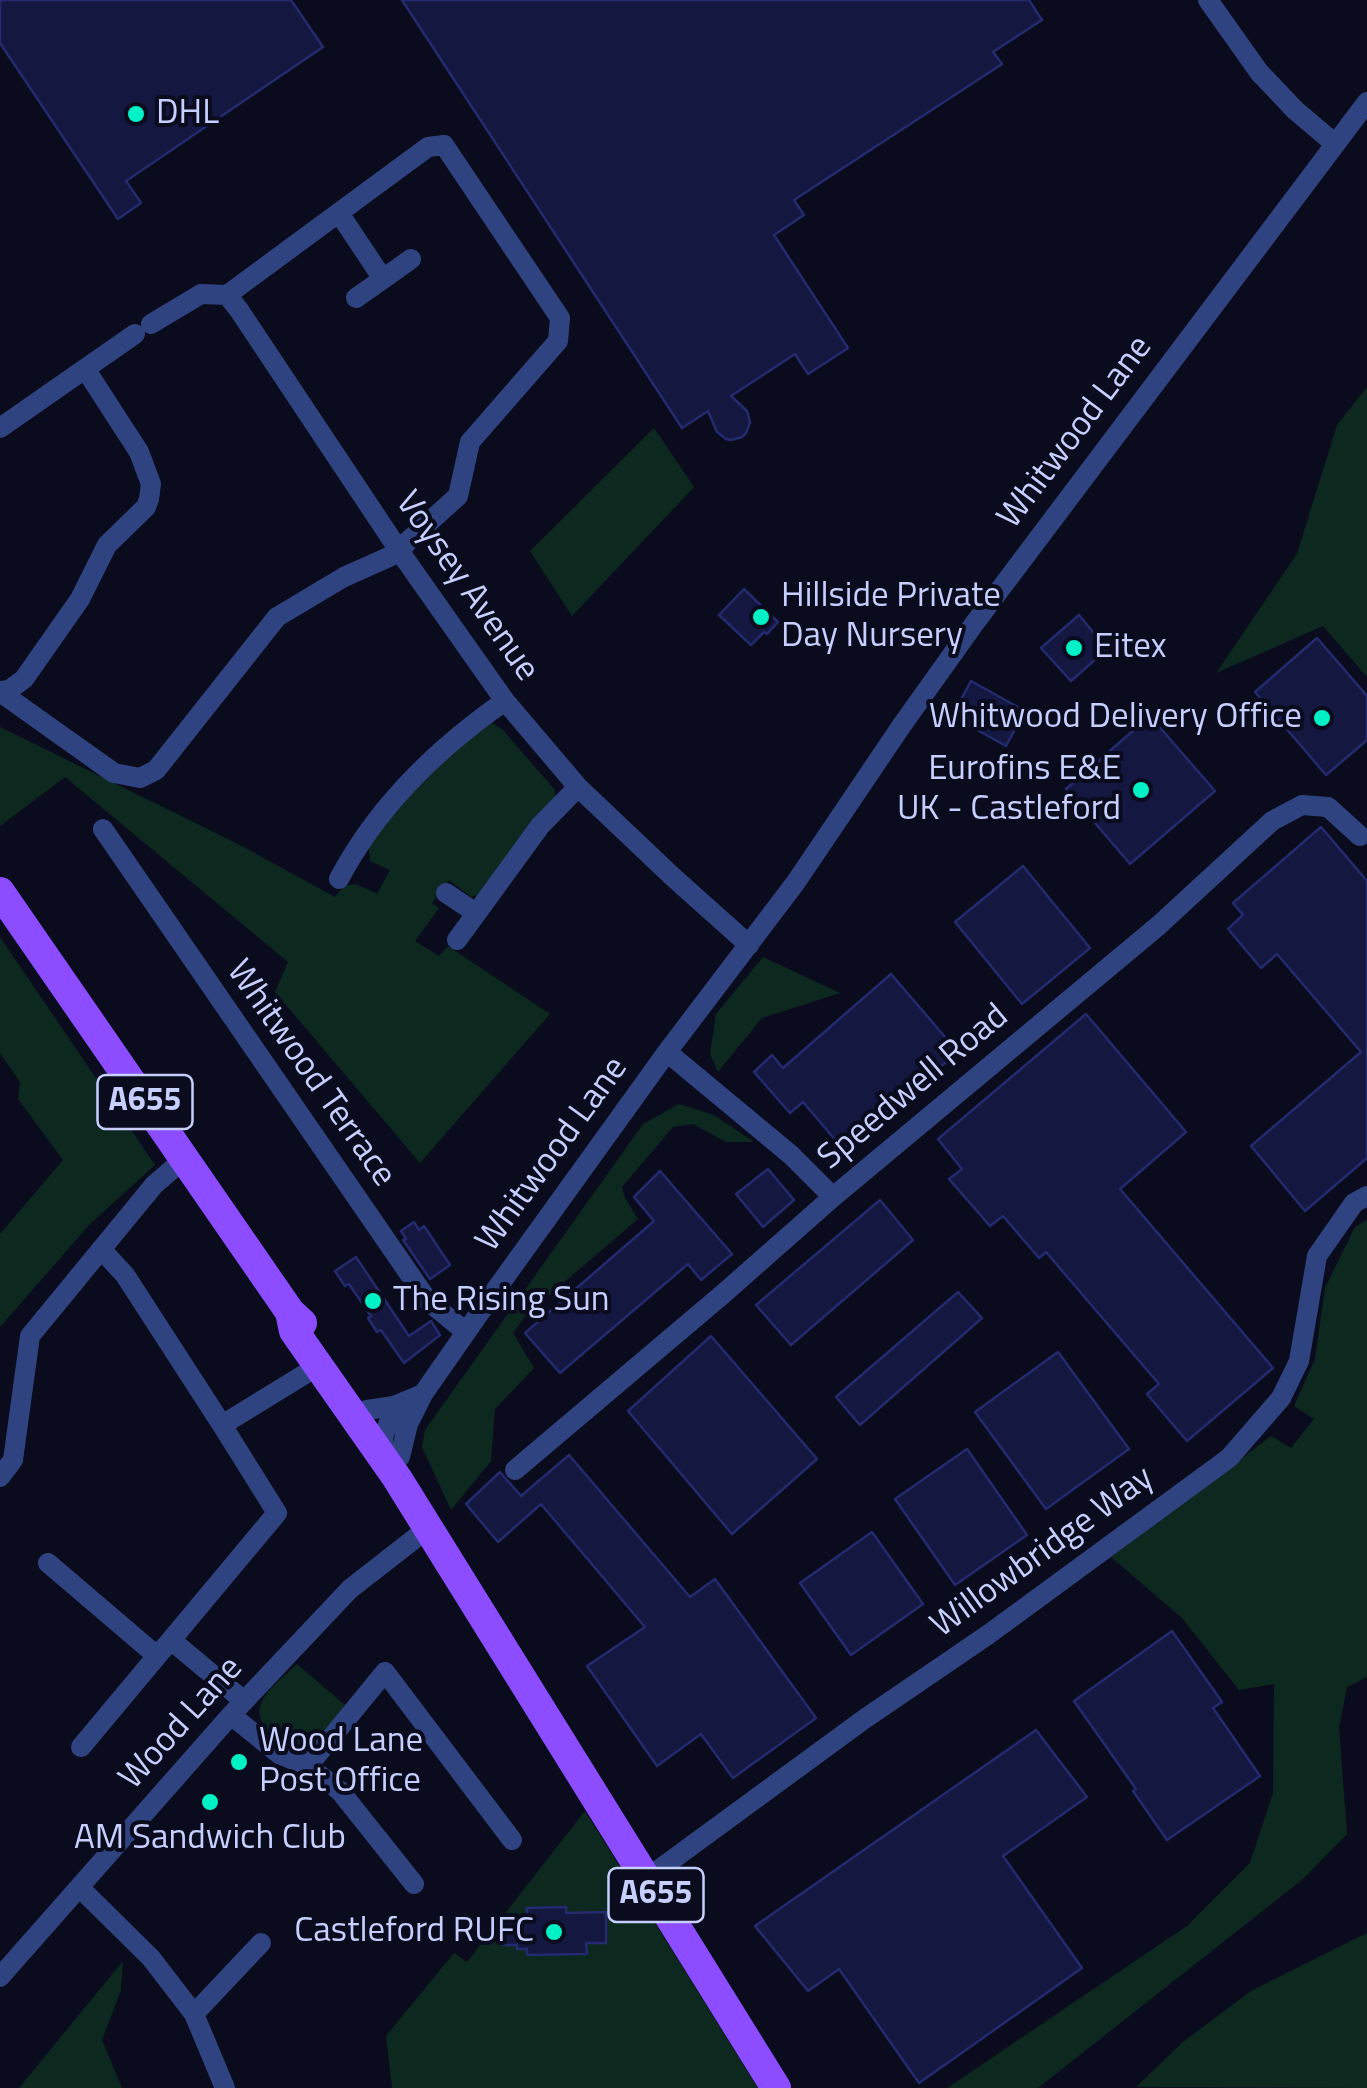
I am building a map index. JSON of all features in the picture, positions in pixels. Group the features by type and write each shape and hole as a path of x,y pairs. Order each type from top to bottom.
{"main road":[{"name":"A655","path":"0,892 290,1312 312,1333 386,1433 426,1527 776,2088"},
{"name":"A655","path":"290,1312 294,1331 318,1366 386,1433"}],"street":[{"path":"1208,0 1259,72 1334,143"},
{"name":"Whitwood Lane","path":"386,1433 408,1424 423,1394 466,1332 667,1052 796,882 974,624 1367,102"},
{"path":"0,428 143,329 201,294 227,295 428,147 444,145 560,318 558,341 470,442 458,496 400,552 344,577 277,616 156,770 140,778 114,772 0,691"},
{"path":"339,213 383,279"},
{"path":"356,298 410,259"},
{"name":"Voysey Avenue","path":"227,295 505,701 578,787 673,878 750,944"},
{"path":"0,691 9,690 24,679 80,599 107,545 146,508 150,498 151,484 139,452 86,370"},
{"path":"339,879 378,819 417,775 466,729 505,701"},
{"path":"457,940 540,826 578,787"},
{"name":"Speedwell Road","path":"516,1470 832,1198 1158,926 1272,822 1302,805 1328,807 1360,836"},
{"name":"Whitwood Terrace","path":"112,834 170,929 428,1301 466,1332"},
{"path":"446,893 476,913"},
{"name":"Whitwood Lane","path":"667,1052 791,1154 832,1198"},
{"path":"0,1477 14,1460 30,1336 154,1185 184,1158"},
{"name":"Willowbridge Way","path":"646,1879 1228,1458 1281,1398 1300,1361 1317,1256 1354,1203 1367,1196"},
{"path":"80,1747 277,1513 125,1275 101,1249"},
{"path":"222,1425 318,1366"},
{"path":"386,1433 423,1394"},
{"name":"Wood Lane","path":"0,1977 238,1708 350,1589 426,1527"},
{"path":"48,1563 157,1656"},
{"path":"172,1640 279,1754 308,1766 340,1791 414,1884"},
{"path":"308,1766 384,1672 512,1840"},
{"path":"80,1888 151,1958 194,2014 225,2088"},
{"path":"194,2014 261,1944"}],"green space":[{"path":"1367,387 1367,677 1323,626 1216,673 1297,554 1337,425"},
{"path":"654,428 694,487 572,616 530,551"},
{"path":"492,723 502,729 555,790 555,798 486,893 471,897 449,880 432,903 439,908 415,941 439,956 448,946 550,1014 420,1163 275,992 288,962 65,777 0,826 0,727 238,844 335,897 344,886 356,884 377,894 390,870 370,861 368,840 441,757 458,742"},
{"path":"0,937 155,1165 90,1224 0,1327 0,1234 63,1160 18,1099 20,1082 0,1053"},
{"path":"763,957 840,993 762,1018 718,1072 710,1054 716,1014"},
{"path":"679,1104 714,1115 754,1142 726,1142 693,1124 673,1127 622,1187 638,1219 527,1314 513,1333 534,1368 495,1409 491,1461 451,1510 422,1447 425,1430 643,1124"},
{"path":"1367,1220 1367,1677 1347,1687 1339,1728 1347,1834 1303,1879 1038,2088 947,2088 1187,1926 1250,1863 1273,1793 1274,1684 1239,1690 1182,1618 1111,1557 1271,1436 1291,1448 1314,1419 1294,1406 1315,1359 1325,1288 1355,1227"},
{"path":"297,1664 345,1705 318,1738 299,1748 274,1737 260,1714 266,1694"},
{"path":"585,1811 758,2088 392,2088 386,2036 454,1953 467,1962"},
{"path":"1367,1933 1367,2088 1136,2087 1183,2042 1251,1991"},
{"path":"123,1961 121,1990 102,2040 122,2088 19,2088"}],"building":[{"name":"DHL","path":"0,0 291,0 323,47 126,181 141,203 118,219 0,43"},
{"path":"402,0 1029,0 1042,20 993,52 1002,64 794,200 804,215 774,235 848,348 808,374 795,354 731,396 747,411 750,422 742,437 731,440 717,432 708,411 682,428"},
{"name":"Hillside Private Day Nursery","path":"744,589 778,622 751,645 719,615"},
{"name":"Eitex","path":"1079,615 1107,649 1071,681 1041,648"},
{"name":"Whitwood Delivery Office","path":"1317,638 1367,696 1367,740 1326,775 1255,692"},
{"path":"971,681 1025,711 1006,746 952,716"},
{"name":"Eurofins E&E UK - Castleford","path":"1150,716 1215,791 1130,864 1066,789"},
{"path":"1321,827 1367,881 1367,1158 1305,1211 1251,1146 1361,1052 1277,954 1261,968 1228,929 1243,915 1233,903"},
{"path":"1023,866 1090,948 1022,1004 955,922"},
{"path":"891,974 958,1052 843,1149 803,1102 790,1113 754,1072 772,1055 783,1068"},
{"path":"1086,1014 1186,1132 1120,1189 1273,1368 1187,1441 1147,1394 1159,1384 1046,1252 1039,1258 1003,1216 990,1226 949,1179 962,1169 938,1139"},
{"path":"768,1169 794,1200 763,1227 736,1194"},
{"path":"660,1171 732,1254 701,1280 688,1264 560,1373 525,1333 654,1221 634,1197"},
{"path":"880,1200 913,1240 791,1345 756,1305"},
{"path":"414,1222 419,1230 424,1226 450,1265 430,1279 403,1240 406,1239 401,1231"},
{"name":"The Rising Sun","path":"356,1257 409,1336 431,1321 440,1335 404,1363 381,1330 377,1332 349,1284 345,1286 335,1271"},
{"path":"958,1292 982,1318 860,1425 836,1397"},
{"path":"711,1336 817,1459 732,1534 628,1411"},
{"path":"1058,1352 1129,1449 1046,1509 975,1412"},
{"path":"967,1449 1027,1535 955,1585 895,1499"},
{"path":"569,1455 690,1597 715,1579 816,1718 733,1778 701,1734 657,1766 587,1666 645,1627 541,1504 498,1542 466,1504 500,1472 521,1496"},
{"path":"872,1532 923,1604 851,1655 800,1583"},
{"path":"1172,1631 1222,1702 1213,1708 1260,1776 1167,1840 1074,1701"},
{"path":"1036,1730 1087,1797 1003,1856 1082,1968 919,2083 839,1969 808,1991 755,1926"},
{"name":"Castleford RUFC","path":"566,1907 566,1913 606,1912 606,1943 586,1943 587,1954 527,1955 527,1949 503,1945 503,1921 527,1920 527,1908"}],"place":[{"name":"DHL","path":"136,114"},
{"name":"Hillside Private Day Nursery","path":"761,617"},
{"name":"Eitex","path":"1074,648"},
{"name":"Whitwood Delivery Office","path":"1322,718"},
{"name":"Eurofins E&E UK - Castleford","path":"1141,790"},
{"name":"The Rising Sun","path":"373,1301"},
{"name":"Wood Lane Post Office","path":"239,1762"},
{"name":"AM Sandwich Club","path":"210,1802"},
{"name":"Castleford RUFC","path":"554,1932"}]}
